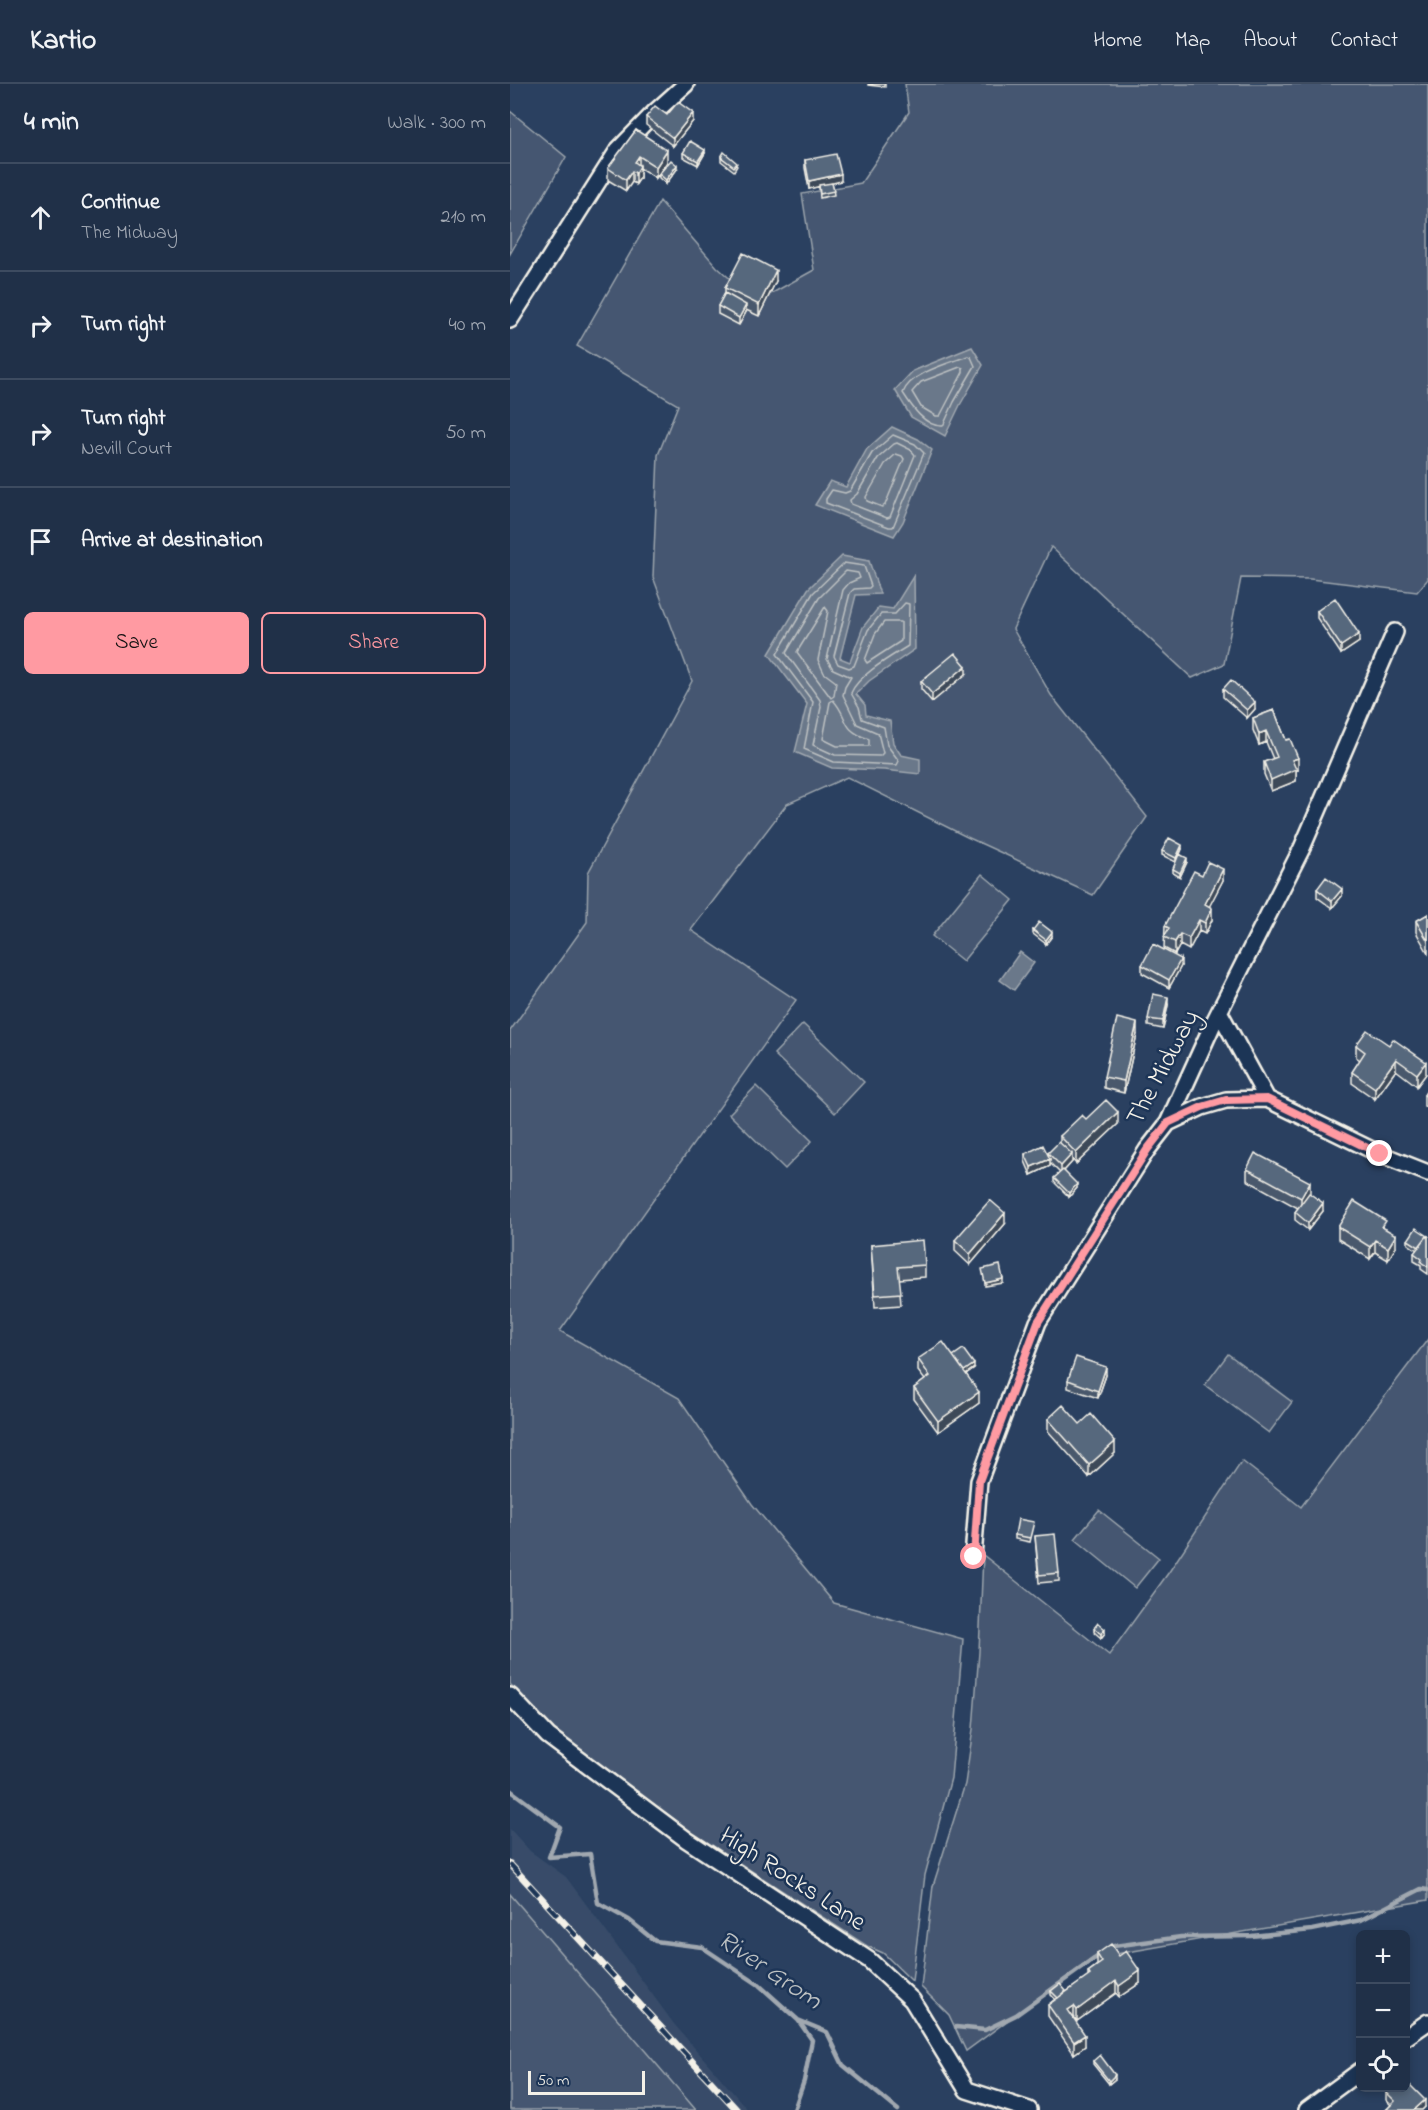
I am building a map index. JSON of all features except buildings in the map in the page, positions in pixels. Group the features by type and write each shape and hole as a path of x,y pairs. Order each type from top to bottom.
{"street":[{"path":"510,320 618,150 686,84"},
{"name":"The Midway","path":"974,1557 979,1481 1038,1322 1147,1150 1168,1123 1302,848 1395,632"},
{"path":"1220,1013 1267,1099"},
{"path":"1168,1123 1202,1107 1226,1100 1267,1099 1380,1154 1428,1173"},
{"name":"High Rocks Lane","path":"510,1696 548,1736 687,1840 869,1960 912,2000 967,2090 1029,2110"},
{"path":"1410,2034 1428,2022"},
{"path":"1307,2110 1356,2074"}],"shaded area":[{"path":"905,84 1428,84 1428,579 1417,592 1310,579 1241,578 1224,664 1192,678 1051,547 1013,629 1051,695 1147,817 1093,895 967,837 847,777 787,804 691,930 796,1000 560,1331 679,1398 752,1504 834,1603 963,1639 951,1778 925,1875 912,1981 883,1953 867,1946 693,1833 555,1731 510,1684 510,1031 587,922 588,873 692,681 653,577 658,455 678,405 577,346 660,201 717,267 756,302 814,270 802,194 861,183 909,112"},
{"path":"510,111 566,157 510,254"},
{"path":"982,874 1013,900 963,961 932,936"},
{"path":"803,1024 864,1082 835,1113 774,1054"},
{"path":"756,1086 812,1141 785,1169 729,1114"},
{"path":"1428,1339 1428,1900 1093,1958 966,2051 949,2015 921,1987 933,1886 965,1784 973,1729 983,1555 1109,1655 1169,1572 1242,1461 1301,1507"},
{"path":"1228,1354 1292,1402 1269,1433 1205,1385"},
{"path":"1099,1510 1159,1558 1135,1588 1075,1539"},
{"path":"510,1829 530,1851 566,1877 674,2024 748,2110 696,2110 510,1902"},
{"path":"510,1894 696,2110 510,2110"}],"water":[{"path":"972,347 983,365 945,436 911,417 895,390 913,371"},
{"path":"892,427 918,439 932,450 903,522 894,536 815,505 830,481 846,487 867,449"},
{"path":"842,556 869,561 880,594 856,595 840,658 850,662 863,627 879,607 893,609 914,575 915,649 869,681 856,694 865,705 866,715 890,721 893,743 901,755 920,759 920,774 832,768 795,752 807,704 769,654 808,589"},
{"path":"1020,952 1034,963 1014,990 1000,980"}],"waterway":[{"name":"River Grom","path":"510,1790 560,1827 549,1857 590,1854 598,1903 629,1920 655,1941 702,1947 759,1985 798,2020 827,2032 843,2065 898,2110"},
{"path":"1108,1949 1114,1946 1181,1937 1251,1936 1312,1930 1361,1920 1421,1889 1428,1890"},
{"path":"956,2027 985,2030 1016,2015 1101,1954"},
{"path":"794,2110 804,2081 812,2040 798,2020"}],"railway":[{"path":"510,1864 737,2110"}],"route":[{"path":"974,1557 979,1481 1038,1322 1147,1150 1168,1123 1202,1107 1226,1100 1267,1099 1380,1154"}]}
